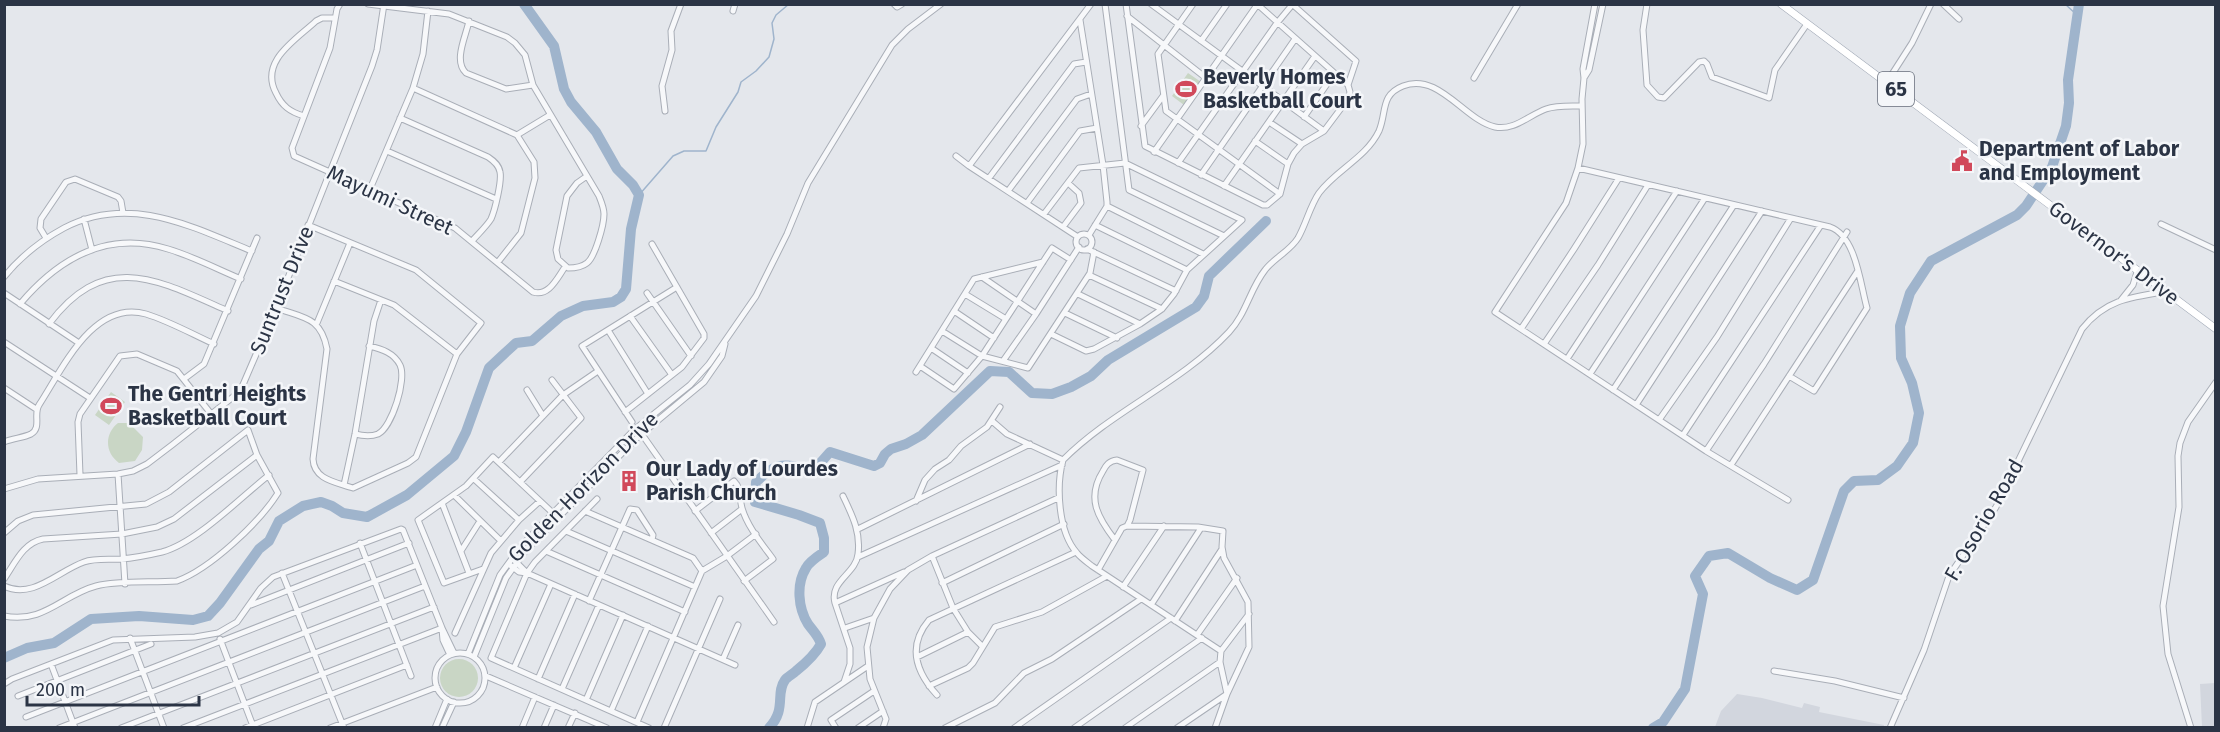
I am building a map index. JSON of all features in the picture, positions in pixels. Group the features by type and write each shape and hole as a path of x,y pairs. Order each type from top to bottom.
{"main road":[{"name":"Governor's Drive","path":"1781,4 2216,329"}],"street":[{"path":"368,4 449,14 507,37 525,56 533,85 599,196 603,206 604,216 600,234 588,263 573,268 565,267 558,259 556,250 567,196 577,183 587,176"},
{"path":"664,111 662,86 672,50 671,31 681,4"},
{"path":"894,4 897,7 902,4"},
{"name":"Golden Horizon Drive","path":"471,655 494,588 552,513 634,430 698,378 756,296 787,234 808,183 892,45 933,6 941,4"},
{"path":"969,166 1091,4"},
{"path":"1105,4 1129,190 1224,236"},
{"path":"1126,4 1143,145 1154,152 1265,206 1280,194 1288,164 1294,153 1302,144 1324,132 1348,99 1350,92 1348,86 1257,5 1154,152"},
{"path":"1151,4 1324,132"},
{"path":"1201,41 1227,4"},
{"path":"1474,78 1518,4"},
{"path":"1595,4 1583,69 1583,137 1578,168 1566,203 1495,312 1706,451 1788,500"},
{"path":"1584,78 1589,70 1603,4"},
{"path":"1647,4 1643,30 1647,85 1658,97 1664,98 1699,63 1704,61 1712,77 1768,98 1775,70 1807,24"},
{"path":"1887,82 1912,43 1931,4"},
{"path":"1943,4 1959,19"},
{"path":"335,18 322,18 315,21 280,53 272,69 274,90 282,104 289,110 304,116 330,48 335,18 340,5"},
{"name":"Suntrust Drive","path":"4,489 38,479 134,471 147,464 212,414 242,387 276,308 377,50 383,5"},
{"path":"1191,5 1158,57 1166,111 1280,194"},
{"path":"1178,163 1292,5 1356,61 1348,86"},
{"path":"370,189 413,88 423,54 428,11"},
{"path":"1127,16 1206,78"},
{"path":"1080,20 1103,165 1107,206 1089,236"},
{"path":"469,21 460,59 462,69 506,89 533,85"},
{"path":"1201,175 1296,39"},
{"path":"1224,186 1315,56"},
{"path":"988,178 1074,64 1086,62"},
{"path":"1304,117 1334,74"},
{"path":"858,557 1063,462 1103,424 1161,388 1192,365 1229,332 1242,316 1258,279 1269,264 1297,240 1320,193 1373,142 1383,120 1386,100 1392,92 1411,84 1426,85 1486,123 1498,127 1514,125 1548,108 1582,106"},
{"path":"413,88 517,135 534,162 535,178 521,233 498,262"},
{"path":"1008,191 1077,99 1092,94"},
{"path":"1141,126 1162,96"},
{"path":"517,135 550,115"},
{"name":"Mayumi Street","path":"304,116 292,148 292,153 296,157 455,228 537,294 550,287 565,267"},
{"path":"400,118 493,161 500,172 490,219 472,241"},
{"path":"1269,122 1302,144"},
{"path":"1027,202 1080,131 1097,128"},
{"path":"1255,141 1288,164"},
{"path":"387,152 496,199"},
{"path":"956,156 1078,237"},
{"path":"1044,214 1079,168 1125,164 1242,220 1186,270 1176,291 1162,309 1117,338 1086,351 1051,334"},
{"path":"1578,168 1821,225 1846,235 1867,308 1814,391 1789,376"},
{"path":"1521,329 1619,178"},
{"path":"46,238 40,228 41,219 66,182 70,180 75,179 114,194 121,201 123,213"},
{"path":"1064,227 1082,202 1079,193 1068,183"},
{"path":"1544,344 1598,265 1648,184"},
{"path":"1567,359 1677,191"},
{"path":"1590,374 1705,198"},
{"path":"1613,390 1734,205"},
{"path":"1107,206 1203,254"},
{"path":"1636,405 1762,212"},
{"path":"4,277 25,253 46,238 84,219 123,213 160,217 182,223 252,251"},
{"path":"1659,420 1717,337 1791,218"},
{"path":"84,219 92,249"},
{"path":"2161,224 2216,250"},
{"path":"276,308 317,324 324,334 327,349 313,467 318,474 353,488 408,463 416,457 457,354 482,323 416,270 309,225"},
{"path":"1095,225 1186,270"},
{"path":"1683,435 1821,225"},
{"path":"1003,361 1071,260 1078,247 1076,243 1078,237 1082,234 1089,236"},
{"path":"1706,451 1846,235"},
{"path":"1087,249 1092,243 1089,236"},
{"path":"184,379 204,364 257,238"},
{"path":"317,324 350,243"},
{"path":"20,304 54,269 76,256 92,249 123,244 145,244 167,249 241,279"},
{"path":"625,411 672,375 692,356 704,334 652,244"},
{"path":"1078,247 1094,252 1176,291"},
{"path":"920,366 954,389 982,356 1052,248 1071,260"},
{"path":"942,331 982,356 1028,368 1089,275 1094,252"},
{"path":"916,372 974,279 1043,262"},
{"path":"1731,465 1857,272"},
{"name":"F. Osorio Road","path":"2121,300 2133,285 2137,272"},
{"path":"1089,275 1162,309"},
{"path":"49,324 60,309 84,290 98,282 127,276 173,286 228,310"},
{"path":"982,277 1036,314"},
{"path":"334,281 394,305 457,354"},
{"path":"632,422 582,346 677,287"},
{"name":"F. Osorio Road","path":"1891,726 1924,650 1949,576 1996,507 2079,335 2097,313 2121,300 2165,292"},
{"path":"4,293 79,343"},
{"path":"647,293 692,356"},
{"path":"965,294 1006,319"},
{"path":"1078,294 1140,324"},
{"path":"344,485 369,346 381,300"},
{"path":"954,311 994,338"},
{"path":"4,442 34,432 37,427 36,409 89,330 107,318 136,312 157,318 213,344"},
{"path":"1065,313 1117,338"},
{"path":"630,316 672,375"},
{"path":"608,330 648,394"},
{"name":"Golden Horizon Drive","path":"512,563 641,433 709,377 722,356 726,339"},
{"path":"4,342 90,398"},
{"path":"355,434 368,437 380,433 387,427 402,379 401,367 394,357 385,350 369,346"},
{"path":"931,348 968,373"},
{"path":"81,475 78,422 80,414 117,359 124,354 137,354 170,368 184,379 212,414"},
{"path":"499,462 564,395 598,371"},
{"path":"520,482 581,418 552,380"},
{"path":"2191,728 2168,654 2163,606 2179,507 2180,443 2188,422 2216,382"},
{"path":"5,389 36,409"},
{"path":"527,390 543,416"},
{"path":"916,501 925,480 992,421 1000,407"},
{"path":"992,421 1007,434 1063,462"},
{"path":"4,533 18,521 33,515 146,504 163,495 248,430 257,455 278,493 267,510 216,558 185,578 177,581 91,588 35,616 15,618 4,616"},
{"path":"641,433 774,622"},
{"path":"858,529 1030,444"},
{"path":"4,579 24,549 37,540 122,534 157,527 174,519 257,455"},
{"path":"483,569 444,583 418,519 474,479 493,457 558,518"},
{"path":"1098,570 1122,528 1130,520 1143,470 1116,459 1107,464 1098,479 1094,498 1101,523 1115,540"},
{"path":"1063,462 1058,498 1064,524 1076,552 1098,570 1221,651"},
{"path":"118,474 125,584"},
{"path":"4,586 13,590 26,590 83,562 123,559 166,551 184,542 269,475"},
{"path":"474,479 519,520"},
{"path":"695,511 734,481 739,485 742,509 773,559 744,581"},
{"path":"454,495 501,541"},
{"path":"843,496 858,529 858,557 850,572 838,583 833,595 850,648 850,664 844,682"},
{"path":"835,603 1058,498"},
{"path":"597,499 527,573 491,658 649,728"},
{"path":"455,633 483,569 501,541 540,501"},
{"path":"442,503 469,573"},
{"path":"589,601 630,509 634,509 653,535 652,540"},
{"path":"711,533 742,509"},
{"path":"585,511 693,558 702,571"},
{"path":"461,551 480,521"},
{"path":"942,583 1064,524"},
{"path":"1126,526 1164,526 1222,531 1224,558 1237,578 1248,602 1249,647 1227,694 1215,728"},
{"path":"1124,587 1164,526"},
{"path":"1151,605 1201,528"},
{"path":"4,684 113,640 195,637 218,633 237,622 267,581 282,573 401,529 404,530 452,654"},
{"path":"566,531 695,588"},
{"path":"637,722 702,571 756,534"},
{"path":"360,543 411,676"},
{"path":"250,605 409,543"},
{"path":"1014,728 1173,619 1222,549"},
{"path":"546,551 685,612"},
{"path":"937,695 920,672 917,657 919,631 929,620 1076,552"},
{"path":"932,556 953,608 968,632 982,646"},
{"path":"512,563 519,572 527,573 735,665"},
{"path":"26,717 417,565"},
{"path":"883,728 886,719 874,691 868,666 867,647 874,618 890,589 908,570"},
{"path":"282,573 343,725"},
{"path":"929,686 968,668 995,627 1042,612 1107,576"},
{"path":"1074,728 1199,637 1237,578"},
{"path":"514,668 551,584"},
{"path":"59,728 74,725 151,692 425,586"},
{"path":"538,679 575,594"},
{"path":"664,728 720,599"},
{"path":"945,728 995,703 1024,673 1052,659 1142,599"},
{"path":"562,689 599,605"},
{"path":"122,728 434,607"},
{"path":"1227,694 1220,662 1221,651 1249,614"},
{"path":"586,700 623,615"},
{"path":"845,628 874,618"},
{"path":"723,659 738,625"},
{"path":"611,711 648,626"},
{"path":"183,728 442,628"},
{"path":"917,657 968,632"},
{"path":"218,633 253,726"},
{"path":"130,638 164,728"},
{"path":"18,696 151,644"},
{"path":"452,654 471,655 483,667 486,676 483,690 476,698 468,702 454,702 447,699 437,687 436,670 442,660 452,654"},
{"path":"1125,728 1220,662"},
{"path":"51,664 74,725"},
{"path":"245,728 407,665"},
{"path":"807,728 815,702 868,666"},
{"path":"1774,671 1836,681 1904,698"},
{"path":"486,676 607,728"},
{"path":"330,728 343,725 437,687"},
{"path":"836,728 831,720 874,691"},
{"path":"1177,728 1227,694"},
{"path":"522,728 535,697"},
{"path":"435,728 447,699"},
{"path":"442,728 454,702"},
{"path":"544,728 554,705"},
{"path":"858,728 883,711"},
{"path":"568,728 575,713"},
{"path":"1891,726 1900,728"}],"shaded area":[{"path":"2215,683 2215,727 2202,727 2200,684"},
{"path":"1737,694 1802,708 1804,703 1820,707 1819,712 1884,725 1883,728 1715,727 1721,711"}],"green space":[{"name":"Beverly Homes Basketball Court","path":"1188,73 1201,82 1184,105 1172,96"},
{"name":"The Gentri Heights Basketball Court","path":"111,392 125,402 109,425 95,415"},
{"path":"118,423 129,423 143,437 142,450 135,461 119,463 111,454 108,438 113,427"},
{"path":"459,659 473,664 478,678 473,692 459,697 445,692 440,678 445,664"}],"waterway":[{"path":"4,658 27,648 54,643 91,619 139,616 193,620 208,616 259,549 269,541 279,521 303,506 321,502 343,513 367,517 407,495 454,456 466,432 489,368 504,354 516,343 532,341 561,316 583,306 613,302 621,297 626,289 631,229 639,195 633,185 617,169 596,132 571,102 564,89 554,46 524,4"},
{"path":"639,195 673,156 684,151 706,151 716,127 738,92 741,82 769,57 774,39 772,23 776,15 789,4"},
{"path":"2065,4 2077,15"},
{"path":"1653,728 1663,722 1685,689 1703,594 1695,576 1709,556 1728,553 1770,578 1797,590 1813,580 1844,491 1854,481 1878,480 1897,466 1913,443 1919,413 1912,383 1901,358 1900,326 1910,293 1931,261 2017,215 2026,206 2052,167 2066,126 2069,103 2068,80 2079,4"},
{"path":"769,728 778,714 782,685 785,680 810,659 821,644 802,611 800,589 807,566 824,552 824,538 820,523 755,502 756,482 764,474 777,467 789,466 814,470 830,452 874,466 880,463 891,449 922,435 990,371 1009,372 1032,393 1052,394 1071,387 1091,376 1108,360 1196,307 1204,296 1209,276 1266,221"}],"place":[{"name":"Beverly Homes Basketball Court","path":"1186,89"},
{"name":"Department of Labor and Employment","path":"1962,161"},
{"name":"The Gentri Heights Basketball Court","path":"111,406"},
{"name":"Our Lady of Lourdes Parish Church","path":"629,481"}]}
